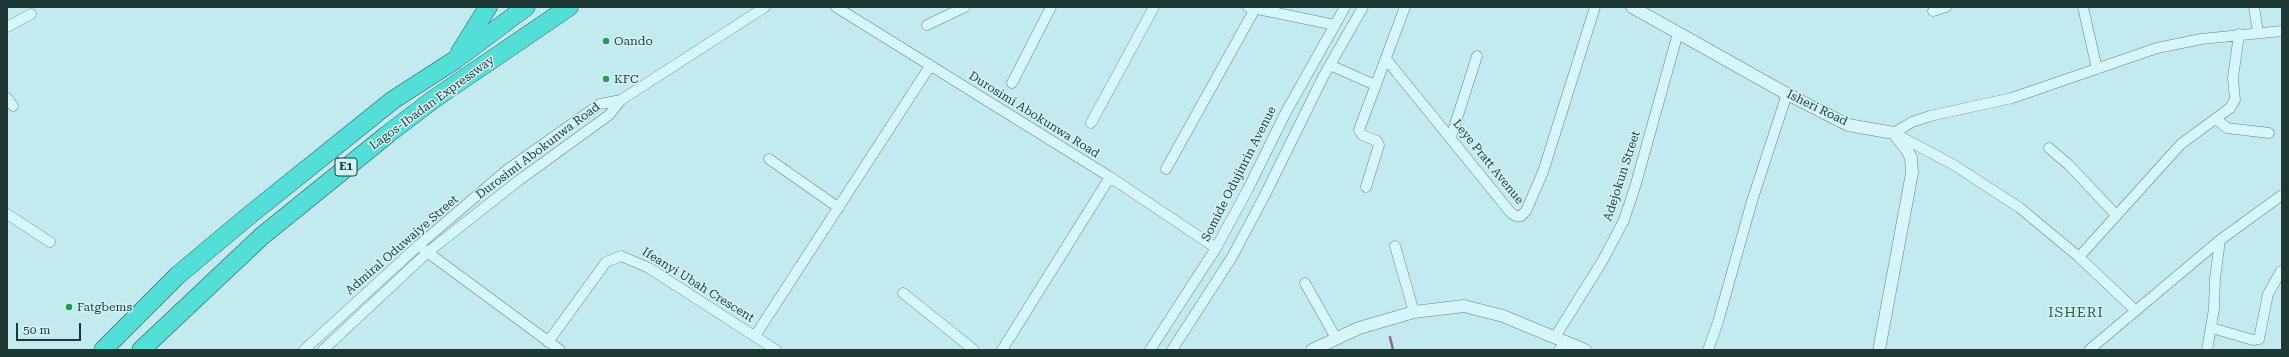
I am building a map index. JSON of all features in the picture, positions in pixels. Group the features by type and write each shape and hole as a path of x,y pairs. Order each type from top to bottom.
{"highway":[{"path":"455,60 488,7"},
{"name":"Lagos-Ibadan Expressway","path":"103,350 178,275 246,218 393,100 455,60 526,7"},
{"name":"Lagos-Ibadan Expressway","path":"140,350 262,236 382,138 441,94 569,7"}],"street":[{"name":"Durosimi Abokunwa Road","path":"428,252 518,181 609,115 621,100 765,7"},
{"name":"Durosimi Abokunwa Road","path":"836,7 1110,177 1216,248"},
{"path":"927,25 965,7"},
{"path":"1012,83 1051,7"},
{"path":"1092,124 1154,7"},
{"name":"Somide Odujinrin Avenue","path":"1150,350 1216,248 1286,112 1345,7"},
{"path":"1172,350 1232,257 1330,65 1363,7"},
{"path":"1366,187 1379,145 1377,141 1362,135 1359,130 1405,7"},
{"name":"Leye Pratt Avenue","path":"1386,59 1451,137 1511,213 1516,216 1521,216 1526,211 1543,172 1595,7"},
{"name":"Isheri Road","path":"1632,7 1787,94 1848,125 1894,133"},
{"path":"1933,11 1946,7"},
{"path":"2083,7 2097,69"},
{"path":"2254,7 2258,32"},
{"path":"1166,169 1253,8 1334,25"},
{"path":"7,27 31,14"},
{"path":"1894,133 1912,122 1930,116 2012,98 2157,48 2201,39 2258,32 2282,31"},
{"name":"Adejokun Street","path":"1555,337 1603,260 1624,220 1635,187 1678,33"},
{"path":"2079,257 2181,144 2217,120 2230,108 2235,100 2233,78 2238,34"},
{"path":"1451,137 1477,56"},
{"path":"1330,65 1375,85"},
{"path":"756,336 930,66"},
{"path":"1708,350 1718,322 1752,201 1787,94"},
{"name":"Admiral Oduwaiye Street","path":"304,350 419,245 508,169 600,104 621,100"},
{"path":"2217,120 2227,128 2269,133"},
{"path":"1894,133 1954,165 2020,208 2079,257 2135,310"},
{"path":"1879,350 1912,173 1911,158 1894,133"},
{"path":"2049,148 2069,165 2116,215"},
{"path":"768,159 839,208"},
{"path":"1002,350 1110,177"},
{"path":"2089,350 2220,240 2282,195"},
{"path":"7,214 50,242"},
{"path":"1233,217 1249,226"},
{"path":"2207,350 2212,328 2220,240"},
{"path":"419,245 560,350"},
{"path":"1394,246 1414,312"},
{"name":"Admiral Oduwaiye Street","path":"323,350 428,252"},
{"name":"Ifeanyi Ubah Crescent","path":"548,342 606,262 621,256 649,268 776,350"},
{"path":"2212,328 2253,340 2259,339 2268,294 2281,271"},
{"path":"1305,283 1336,338"},
{"path":"903,293 974,350"},
{"path":"1312,350 1360,328 1414,312 1458,307 1480,309 1555,337 1563,346 1585,350"}],"waterway":[{"path":"1390,337 1393,350"}],"place":[{"name":"Oando","path":"606,41"},
{"name":"KFC","path":"606,79"},
{"name":"Fatgbems","path":"69,307"}],"district":[{"name":"ISHERI","path":"2076,313"}]}
